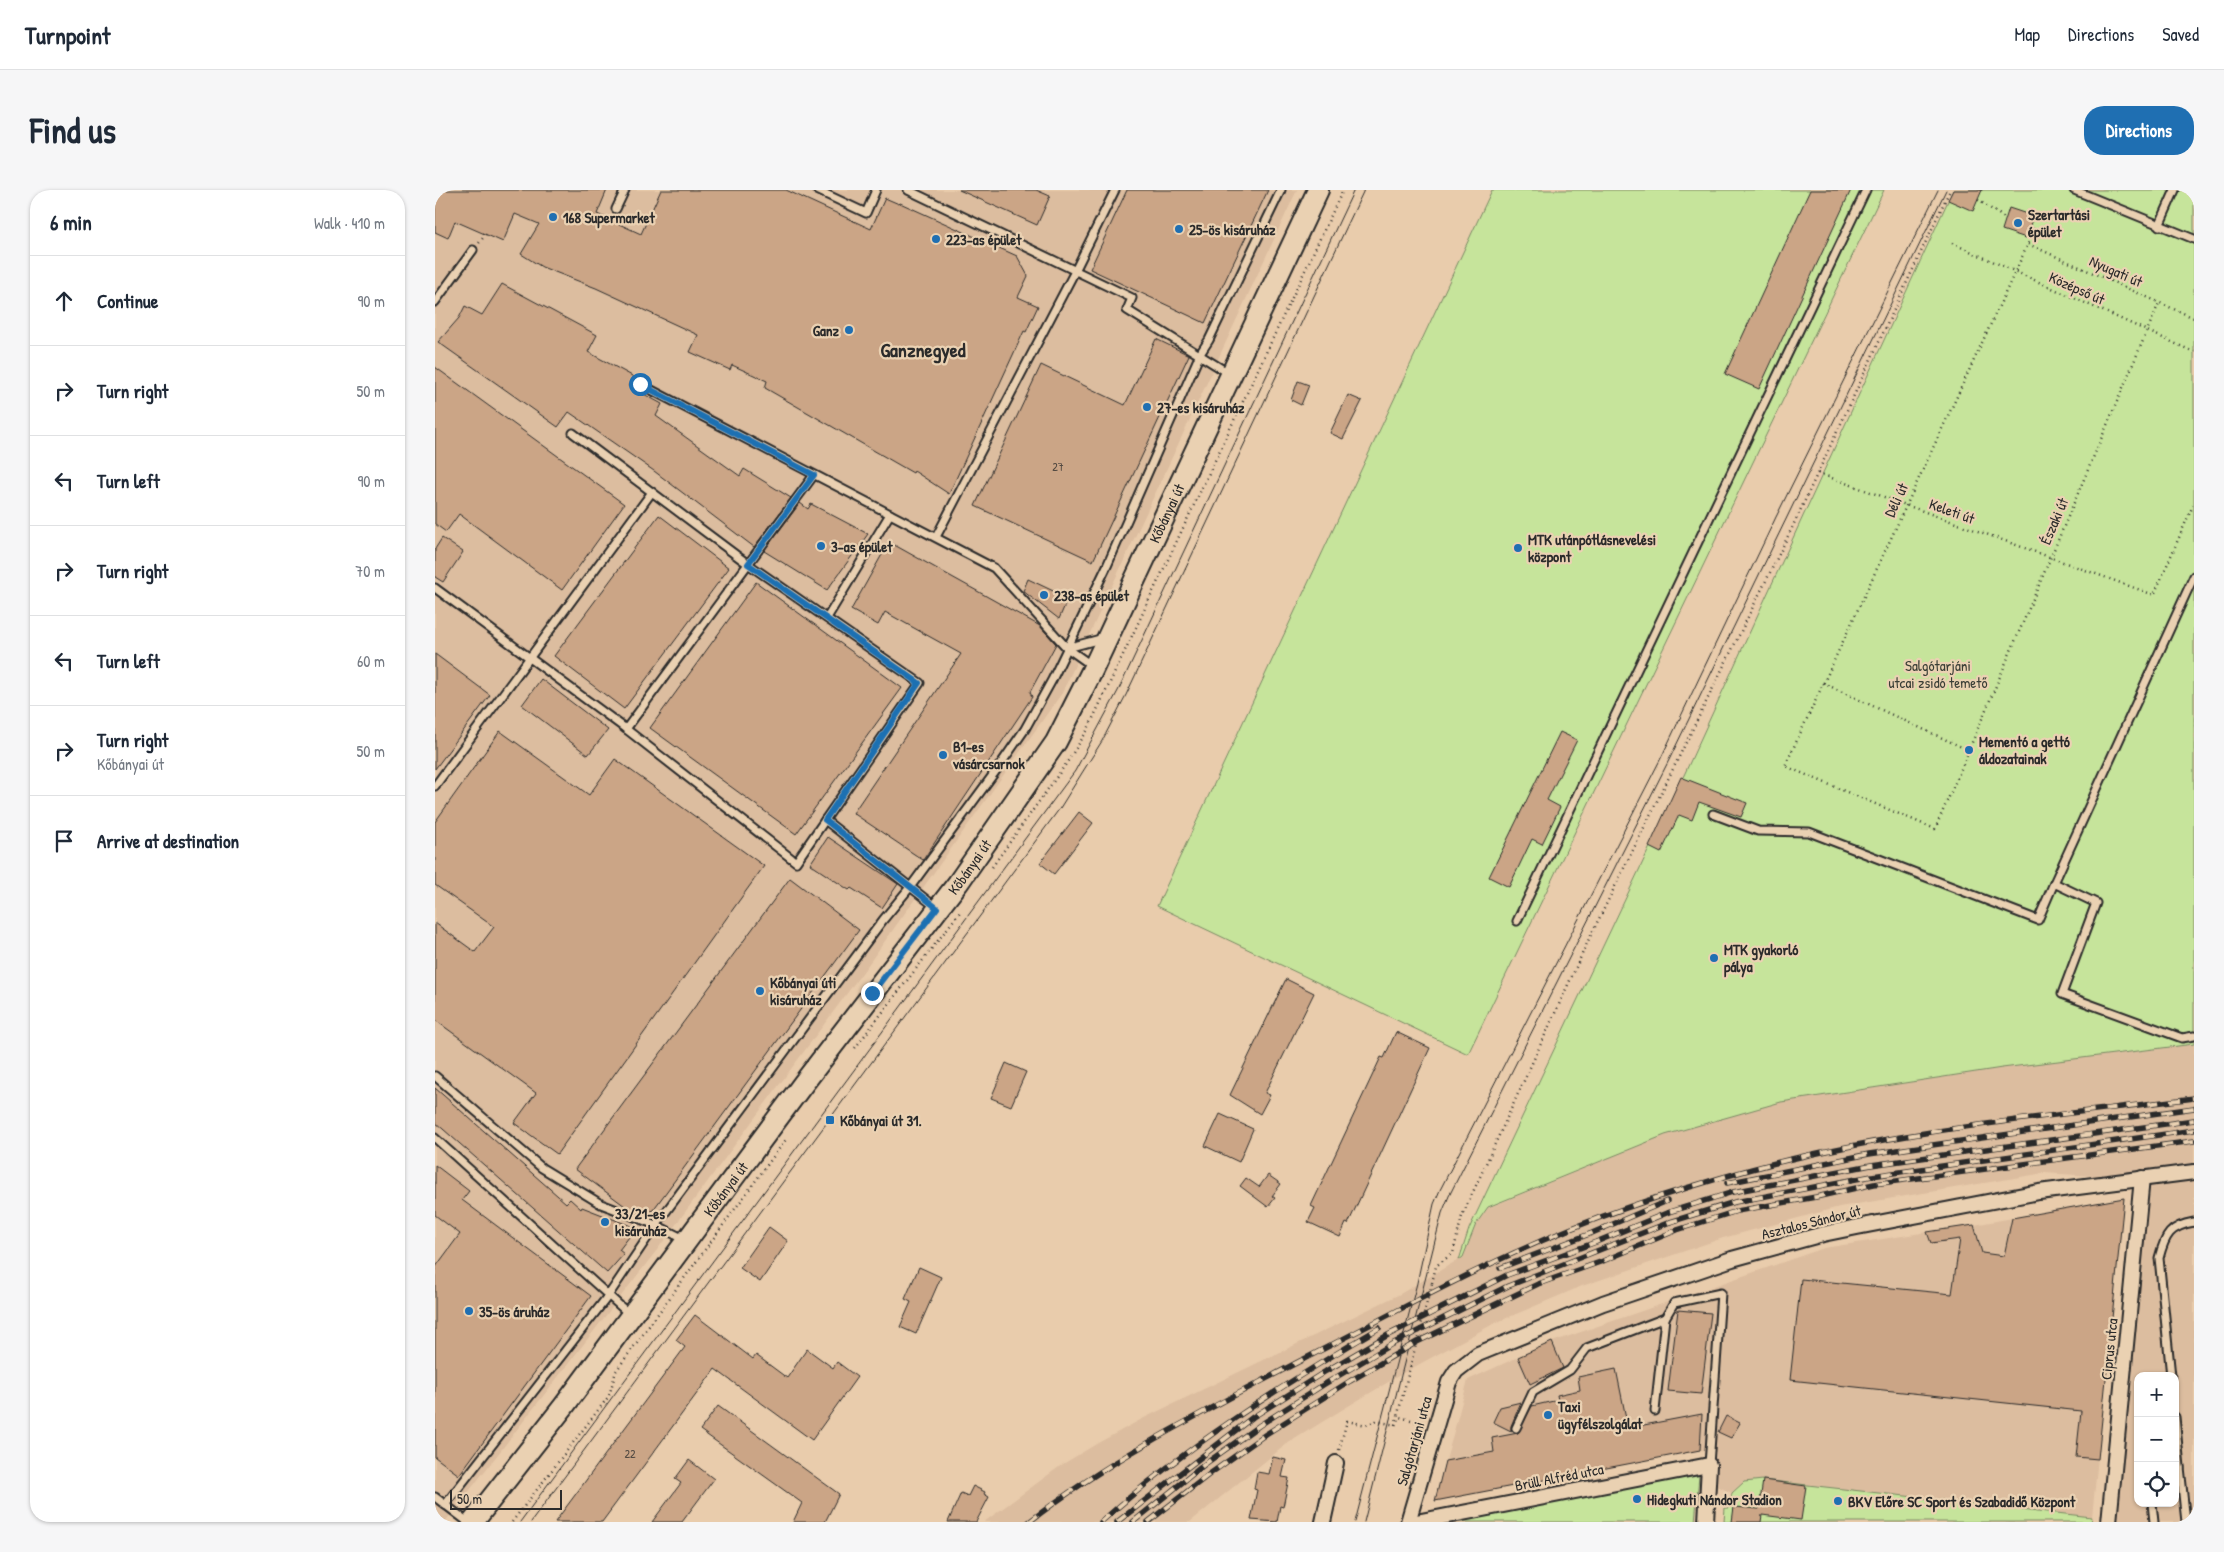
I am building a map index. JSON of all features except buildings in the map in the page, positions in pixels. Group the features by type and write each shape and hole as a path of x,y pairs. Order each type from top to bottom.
{"main road":[{"name":"Kőbányai út","path":"473,1522 564,1406 686,1240 963,875 1037,771 1069,718 1094,667 1318,190"}],"street":[{"name":"Asztalos Sándor út","path":"1455,1371 1478,1354 1603,1303 1732,1259 1814,1236 2039,1192 2194,1172"},
{"name":"Ciprus utca","path":"2109,1522 2142,1178"},
{"name":"Salgótarjáni utca","path":"1408,1522 1444,1396 1455,1371"},
{"path":"1323,1522 1336,1463"},
{"name":"Brüll Alfréd utca","path":"1416,1522 1439,1520 1709,1465"},
{"path":"1706,1522 1709,1465"}],"lane":[{"path":"616,209 625,190"},
{"path":"817,190 866,213 876,190"},
{"path":"908,190 1132,298 1127,310 1200,354 1218,368 1231,374"},
{"path":"936,537 1075,271 1115,190"},
{"path":"445,1505 608,1296 656,1225 883,920 911,886 1025,729 1052,680 1107,566 1200,354 1209,340 1281,190"},
{"path":"1517,921 1866,190"},
{"path":"2074,190 2194,239"},
{"path":"2159,226 2175,190"},
{"path":"435,302 473,250"},
{"path":"640,384 994,568 1067,648 1080,659 1094,667"},
{"path":"435,588 626,729 796,862 919,683 748,564 573,433"},
{"path":"626,729 814,475"},
{"path":"435,786 652,492"},
{"path":"827,618 890,514"},
{"path":"1713,814 1758,831 1809,832 2039,920 2054,882 2194,576"},
{"path":"1067,648 1107,638"},
{"path":"825,820 937,908"},
{"path":"2054,882 2096,902 2062,994 2182,1038 2194,1036"},
{"path":"435,1076 542,1168 601,1204 656,1225 686,1240"},
{"path":"435,1138 630,1315"},
{"path":"2171,1372 2159,1258 2163,1242 2175,1227 2194,1222"},
{"path":"1655,1411 1665,1318 1674,1303 1721,1293 1709,1465"},
{"path":"1516,1428 1533,1392 1570,1370 1587,1348 1665,1318"},
{"path":"2179,1474 2186,1522"},
{"path":"435,1497 468,1522"},
{"path":"2152,1507 2154,1522"}],"path":[{"path":"1395,1424 1436,1266 1453,1253 1462,1216 1589,939 1818,473 1950,190"},
{"path":"1978,200 2006,219"},
{"path":"2028,244 2033,229 2029,228"},
{"name":"Középső út","path":"1952,243 2194,352"},
{"name":"Déli út","path":"1785,766 2028,244"},
{"name":"Nyugati út","path":"2028,244 2194,318"},
{"name":"Északi út","path":"1785,766 1935,829 1968,753 1972,751 1970,747 2159,304"},
{"name":"Keleti út","path":"1818,473 2155,595 2194,503"},
{"path":"1823,683 1966,749 1968,753"},
{"path":"1966,749 1970,747"},
{"path":"512,1522 609,1396 616,1371"},
{"path":"1395,1424 1399,1417 1419,1422 1414,1442"},
{"path":"1336,1463 1347,1421 1366,1425 1376,1421 1395,1424"}],"shaded area":[{"path":"435,190 1297,190 1062,693 865,969 657,1250 445,1522 435,1522"},
{"path":"2194,1044 2194,1522 2109,1522 2142,1179 2044,1173 1839,1207 1723,1238 1582,1286 1495,1323 1405,1372 1340,1411 1288,1443 1190,1522 984,1522 1063,1464 1098,1443 1142,1419 1400,1294 1463,1257 1476,1224 1488,1208 1665,1135 1781,1102 2002,1068"},
{"path":"2124,1198 2092,1517 1806,1486 1744,1482 1732,1493 1713,1484 1716,1452 1700,1450 1437,1501 1436,1497 1468,1380 1552,1342 1824,1248 1974,1225"}],"green space":[{"name":"MTK utánpótlásnevelési központ","path":"1492,190 1884,190 1468,1054 1157,906"},
{"name":"Salgótarjáni utcai zsidó temető","path":"1953,190 2194,190 2194,1044 2002,1068 1781,1102 1665,1135 1488,1207 1476,1224 1463,1257 1459,1260 1469,1229 1685,773"},
{"name":"Hidegkuti Nándor Stadion","path":"1699,1475 1695,1522 1454,1522"},
{"name":"BKV Előre SC Sport és Szabadidő Központ","path":"1763,1480 2092,1517 2091,1522 1724,1522 1725,1508 1729,1508 1732,1493 1744,1482"}],"tram line":[{"path":"520,1522 1075,771 1118,691 1354,190"},
{"path":"531,1522 1060,808 1102,741 1126,695 1364,190"},
{"path":"1355,1522 1417,1283 1434,1204 1440,1190 1661,758 1776,517 1938,190"},
{"path":"1364,1522 1442,1213 1449,1196 1670,758 1946,190"}],"railway":[{"path":"1029,1522 1093,1476 1127,1455 1230,1398 1460,1279 1543,1240 1601,1217 1722,1177 1861,1144 1971,1126 2194,1098"},
{"path":"1727,1183 1869,1154 2194,1108"},
{"path":"1117,1522 1253,1417 1388,1335 1507,1275 1596,1242 1669,1212 1733,1192 1871,1165 2194,1120"},
{"path":"1133,1522 1205,1464 1260,1425 1392,1344 1508,1286 1670,1222 1735,1202 1872,1176 2194,1130"},
{"path":"1148,1522 1211,1473 1266,1434 1350,1381 1417,1342 1538,1284 1603,1261 1677,1230 1737,1211 1816,1197 1874,1184 2194,1141"},
{"path":"1500,1268 1592,1233 1667,1201"},
{"path":"1101,1522 1166,1468 1235,1418 1379,1328"}],"place":[{"name":"168 Supermarket","path":"553,217"},
{"name":"Szertartási épület","path":"2018,223"},
{"name":"25-ös kisáruház","path":"1179,229"},
{"name":"223-as épület","path":"936,239"},
{"name":"Ganz","path":"849,330"},
{"name":"27-es kisáruház","path":"1147,407"},
{"name":"3-as épület","path":"821,546"},
{"name":"MTK utánpótlásnevelési központ","path":"1518,548"},
{"name":"238-as épület","path":"1044,595"},
{"name":"Mementó a gettó áldozatainak","path":"1969,750"},
{"name":"B1-es vásárcsarnok","path":"943,755"},
{"name":"MTK gyakorló pálya","path":"1714,958"},
{"name":"Kőbányai úti kisáruház","path":"760,991"},
{"name":"Kőbányai út 31.","path":"830,1120"},
{"name":"33/21-es kisáruház","path":"605,1222"},
{"name":"35-ös áruház","path":"469,1311"},
{"name":"Taxi ügyfélszolgálat","path":"1548,1415"},
{"name":"Hidegkuti Nándor Stadion","path":"1637,1499"},
{"name":"BKV Előre SC Sport és Szabadidő Központ","path":"1838,1501"}],"district":[{"name":"Ganznegyed","path":"923,349"}],"route":[{"path":"640,384 814,475 748,564 919,683 825,820 937,908 872,993"}]}
